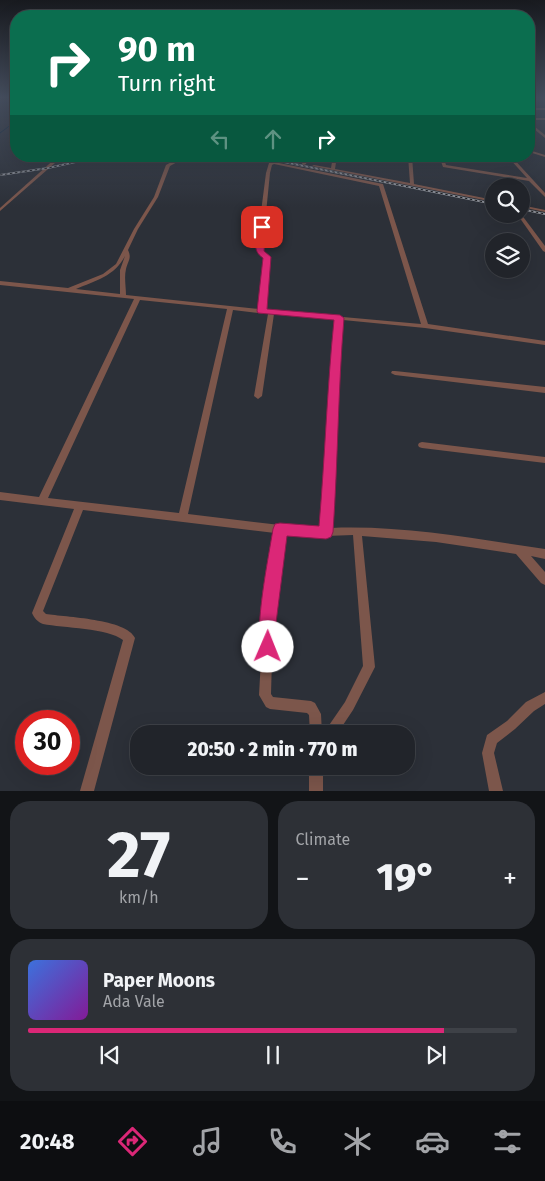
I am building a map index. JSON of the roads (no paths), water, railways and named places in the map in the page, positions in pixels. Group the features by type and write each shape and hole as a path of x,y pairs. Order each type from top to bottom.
{"street":[{"path":"0,210 54,162"},
{"path":"67,290 112,270 118,265 136,229 156,197 168,165 174,162"},
{"path":"294,162 303,166 381,185 425,326"},
{"path":"303,166 305,162"},
{"path":"333,169 334,162"},
{"path":"410,162 412,185"},
{"path":"443,162 444,166 518,178"},
{"path":"514,162 528,178"},
{"path":"262,311 267,256 261,254 259,250 270,164 333,169 485,199"},
{"path":"530,180 545,196"},
{"path":"530,208 545,211"},
{"path":"526,223 545,250"},
{"path":"123,296 122,278 128,258 127,248"},
{"path":"0,283 230,308 425,326 545,342"},
{"path":"42,501 138,298"},
{"path":"182,518 230,308"},
{"path":"258,396 271,312"},
{"path":"326,532 331,468 334,374 340,318"},
{"path":"395,373 545,390"},
{"path":"422,445 545,460"},
{"path":"0,496 280,529 326,532 357,531 436,538 545,554"},
{"path":"80,506 37,613 43,619 106,628 124,633 129,638 88,791"},
{"path":"280,529 268,623 265,695 270,703 311,707 316,714 316,725"},
{"path":"335,725 349,706 369,667 357,531"},
{"path":"519,550 545,580"},
{"path":"496,791 488,753 491,739 510,726 522,712 535,702 545,698"},
{"path":"316,775 316,791"}],"railway":[{"path":"0,175 76,162"},
{"path":"284,162 485,202"},
{"path":"530,211 545,214"}]}
